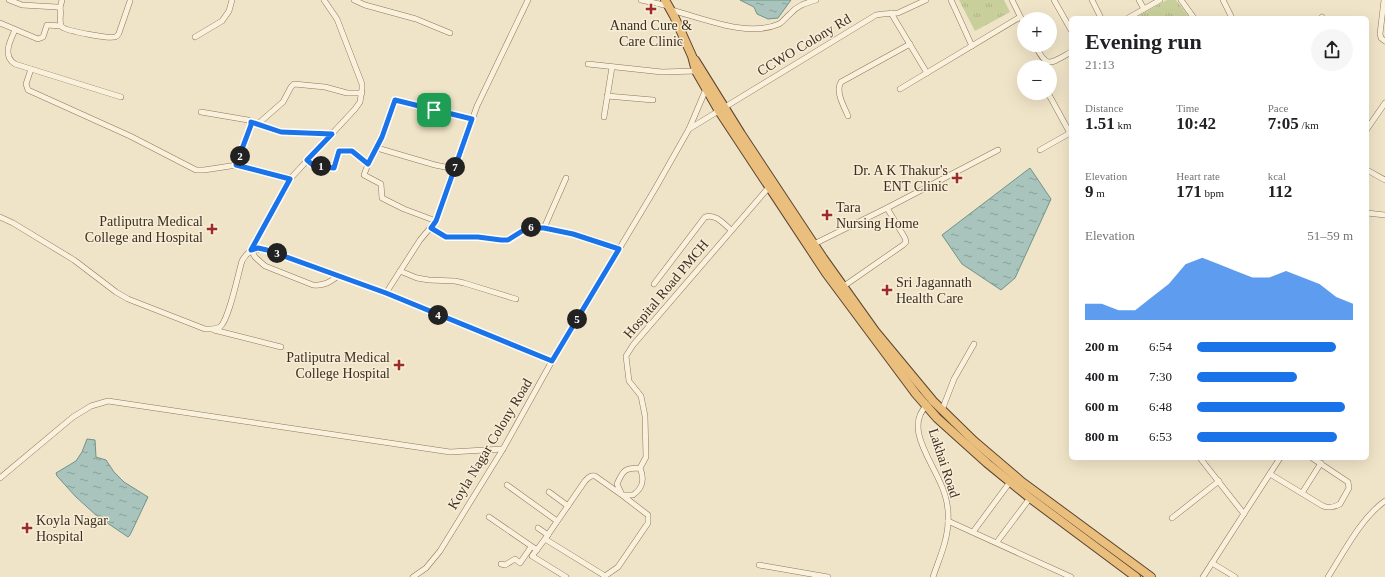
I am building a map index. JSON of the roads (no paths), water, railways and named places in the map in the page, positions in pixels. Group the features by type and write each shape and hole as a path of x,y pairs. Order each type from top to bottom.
{"highway":[{"path":"668,5 692,56 696,71 706,89 722,109 814,244 820,260 844,286 875,331 949,429 1030,498 1136,577"},
{"path":"692,56 702,69 722,109 769,187 820,260 848,305 930,403 942,410 974,441 1022,482 1151,577"}],"street":[{"path":"9,0 22,5 60,8"},
{"path":"61,26 60,8 62,0"},
{"path":"195,37 222,21 229,11 232,0"},
{"path":"214,330 221,326 227,316 242,261 246,254 251,250 290,179 360,102 362,84 337,19 324,0"},
{"path":"354,0 365,5 416,19 450,33"},
{"path":"386,293 420,240 436,221 472,119 490,77 528,0"},
{"path":"641,0 668,5 739,29 762,29 780,24 804,1 816,0"},
{"name":"CCWO Colony Rd","path":"722,109 876,15 905,11 926,0"},
{"path":"951,0 972,46"},
{"path":"1012,0 1018,12"},
{"path":"1054,0 1069,26"},
{"path":"1092,0 1100,16"},
{"path":"1139,0 1144,9"},
{"path":"1132,16 1160,0"},
{"path":"1181,0 1193,16"},
{"path":"1223,0 1231,16"},
{"path":"1384,0 1380,34 1381,38 1385,41"},
{"path":"0,23 41,39 47,25 61,26 88,35 113,38 119,33 130,2"},
{"path":"891,14 927,73"},
{"path":"900,89 1017,19"},
{"path":"15,30 7,51 10,62 31,70 121,97"},
{"path":"848,116 839,93 838,87 841,82 910,44"},
{"path":"1056,60 1069,53"},
{"path":"588,64 668,73 696,71"},
{"path":"604,117 612,67"},
{"path":"31,70 26,84 28,90 130,136 196,170 236,165 290,179"},
{"path":"259,124 283,102 290,86 294,84 325,87 347,93 362,93"},
{"name":"Koyla Nagar Colony Road","path":"413,577 426,568 440,552 503,449 552,361 655,189 689,129 706,89"},
{"path":"607,96 653,100"},
{"path":"436,221 404,209 382,198 381,184 364,175 382,137 395,100 472,119"},
{"path":"1052,100 1069,132"},
{"path":"1369,127 1385,103"},
{"name":"Koyla Nagar Colony Road","path":"689,129 722,109"},
{"path":"201,112 259,124 281,132 332,134"},
{"path":"236,165 251,122"},
{"path":"1040,150 1069,135"},
{"path":"376,148 434,165 455,169"},
{"path":"814,244 998,150"},
{"path":"307,160 314,166 334,168 339,151 352,151 368,164"},
{"path":"1369,171 1385,180"},
{"path":"544,228 566,178"},
{"name":"Hospital Road PMCH","path":"640,468 646,457 645,416 641,396 629,381 626,356 633,345 769,187"},
{"path":"844,286 906,242 887,208"},
{"path":"1369,212 1385,215"},
{"path":"654,284 705,217 709,215 714,216 731,230"},
{"path":"0,217 13,223 74,260 116,292 128,299 205,328 281,347"},
{"path":"431,228 446,237 478,237 508,240 527,228 544,228 573,234 619,249"},
{"path":"251,250 258,248 267,250 386,293 552,361"},
{"path":"251,250 255,257 266,266 313,285 320,286 327,284 338,276"},
{"path":"400,271 417,278 464,283 516,299"},
{"path":"942,410 954,379 974,344"},
{"path":"0,478 73,417 91,406 108,401 450,452 503,449"},
{"name":"Lakhai Road","path":"930,403 920,413 918,428 925,451 940,480 944,492 948,521 947,532 933,577"},
{"path":"1202,460 1244,514"},
{"path":"1203,577 1279,460"},
{"path":"1270,474 1323,506 1332,507 1340,504 1349,488 1348,482 1316,460"},
{"path":"1302,493 1321,463"},
{"path":"630,468 640,468 644,480 640,490 633,495 622,494 617,484 622,473 630,468"},
{"path":"538,528 546,537 604,576 618,568 648,524 648,515 622,494 595,476 592,476 585,481 568,506 557,521 546,537 537,550 532,556 566,577"},
{"path":"1172,518 1219,481"},
{"path":"973,532 1010,482"},
{"path":"508,485 557,521"},
{"path":"548,492 568,506"},
{"path":"997,542 1030,498"},
{"path":"1328,577 1364,522 1375,509 1385,501"},
{"path":"489,517 537,550"},
{"path":"948,521 1071,577"},
{"path":"501,564 505,565 515,560 520,563 531,547"},
{"path":"1212,563 1235,577"},
{"path":"759,565 809,575 828,577"}],"water":[{"path":"740,0 791,0 778,18 768,19 757,14 754,7"},
{"path":"1030,168 1051,199 1015,278 1001,290 962,264 942,235"},
{"path":"87,439 95,440 96,457 106,460 114,472 124,482 148,497 128,537 97,516 76,497 57,476 56,473 76,461 82,452"}],"place":[{"name":"Anand Cure & Care Clinic","path":"651,9"},
{"name":"Dr. A K Thakur's ENT Clinic","path":"957,178"},
{"name":"Tara Nursing Home","path":"827,215"},
{"name":"Patliputra Medical College and Hospital","path":"212,229"},
{"name":"Sri Jagannath Health Care","path":"887,290"},
{"name":"Patliputra Medical College Hospital","path":"399,365"},
{"name":"Koyla Nagar Hospital","path":"27,528"}]}
